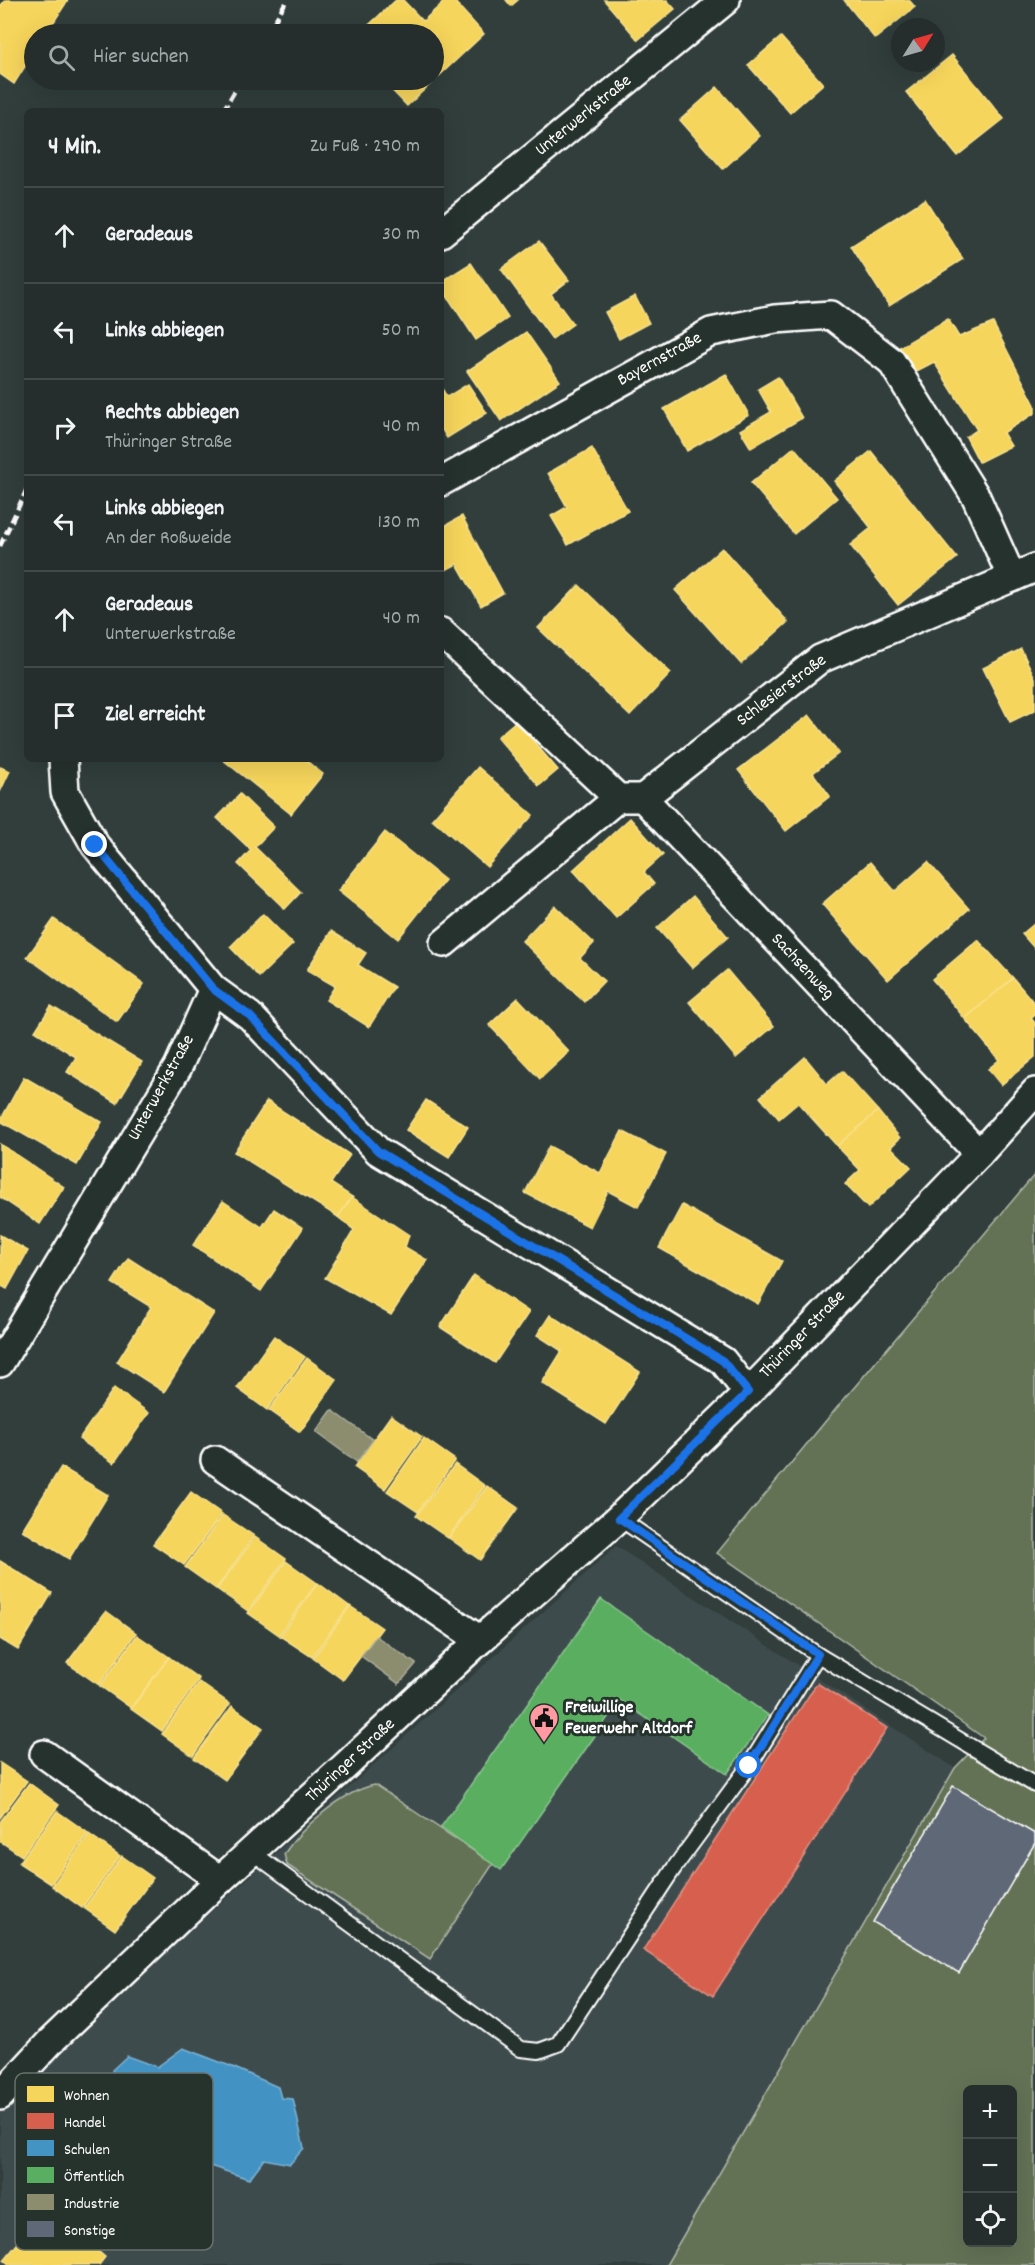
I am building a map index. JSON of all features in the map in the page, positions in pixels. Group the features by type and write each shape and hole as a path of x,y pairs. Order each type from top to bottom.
{"street":[{"name":"Unterwerkstraße","path":"444,231 726,0"},
{"name":"Bayernstraße","path":"444,480 711,332 775,319 831,315 891,361 1024,573"},
{"name":"Schlesierstraße","path":"630,798 820,659 1024,573"},
{"name":"Sachsenweg","path":"444,635 630,798 979,1154"},
{"path":"63,762 65,792 95,845 213,989 250,1016 378,1151 723,1361 748,1392"},
{"path":"444,943 630,798"},
{"name":"Unterwerkstraße","path":"0,1363 178,1067 213,989"},
{"name":"Thüringer Straße","path":"21,2073 50,2042 220,1880 480,1640 619,1518 748,1392 979,1154 1035,1092"},
{"path":"215,1460 480,1640"},
{"path":"44,1754 220,1880"},
{"name":"Thüringer Straße","path":"0,2096 15,2080"}],"lane":[{"path":"619,1518 818,1654 1035,1785"},
{"path":"252,1852 521,2049 539,2051 558,2044 674,1868 749,1766 818,1654"}],"shaded area":[{"path":"616,1546 955,1768 666,2265 0,2265 0,2112 15,2096 15,2250 213,2250 213,2073 36,2073 57,2051"}],"green space":[{"path":"1035,1174 1035,2265 666,2265 955,1768 984,1738 717,1553"},
{"path":"375,1785 493,1864 430,1959 287,1865 284,1854 312,1822 337,1802"}],"building: Wohnen":[{"path":"5,0 68,0 52,24 24,24 24,68 14,84 0,74 0,7"},
{"path":"396,0 403,0 423,21 446,0 453,0 484,34 444,71 444,24 370,24"},
{"path":"506,0 518,0 511,6"},
{"path":"604,0 667,0 675,9 638,40"},
{"path":"844,0 909,0 915,7 901,18 891,18 891,26 875,39"},
{"path":"781,37 823,84 790,113 748,65"},
{"path":"952,55 1004,119 957,156 906,92 931,72 945,72 945,61"},
{"path":"717,87 760,136 723,169 680,120"},
{"path":"392,90 424,90 407,106"},
{"path":"925,199 963,259 889,306 851,246"},
{"path":"539,241 569,280 551,294 573,324 552,339 501,269"},
{"path":"471,263 508,318 476,340 444,292 444,280"},
{"path":"635,296 649,323 619,339 605,312"},
{"path":"948,319 959,337 993,323 1035,405 1035,413 1003,433 1011,446 979,462 966,437 977,430 934,362 907,376 893,351"},
{"path":"526,332 560,381 501,421 467,371"},
{"path":"726,374 749,415 687,451 664,409"},
{"path":"778,377 802,418 751,448 740,430 771,412 758,389"},
{"path":"468,384 487,413 447,438 444,433 444,392 447,397"},
{"path":"794,447 837,498 794,534 751,483"},
{"path":"592,448 628,511 568,545 551,516 567,507 548,473"},
{"path":"871,451 957,558 898,605 850,545 871,528 834,481"},
{"path":"462,516 503,593 481,606 457,564 444,571 444,526"},
{"path":"722,548 788,622 741,664 675,590"},
{"path":"579,585 671,673 630,716 538,628"},
{"path":"1021,649 1035,678 1035,710 1010,722 983,668"},
{"path":"809,715 839,753 813,773 830,796 786,831 738,770"},
{"path":"516,721 558,770 539,786 497,737"},
{"path":"226,762 308,762 323,774 291,814"},
{"path":"0,767 10,771 0,792"},
{"path":"478,767 533,815 487,867 432,819"},
{"path":"240,794 274,827 255,847 301,892 285,909 238,864 251,850 217,818"},
{"path":"630,818 663,855 644,872 654,884 616,918 573,870"},
{"path":"385,832 445,880 398,939 338,891"},
{"path":"870,862 895,891 928,862 969,909 888,980 822,904"},
{"path":"693,896 728,937 692,968 657,928"},
{"path":"555,906 594,943 580,958 604,981 584,1002 522,941"},
{"path":"263,914 293,944 259,977 230,947"},
{"path":"54,919 144,984 117,1022 27,957"},
{"path":"1035,925 1035,949 1022,934"},
{"path":"331,931 366,953 358,965 394,987 369,1027 326,1000 335,986 307,970"},
{"path":"978,940 1013,978 965,1019 932,979"},
{"path":"727,970 774,1026 736,1058 689,1002"},
{"path":"1013,978 1035,1004 1035,1014 1031,1018 1035,1023 1035,1057 1001,1085 988,1069 999,1060 965,1019"},
{"path":"518,998 569,1052 540,1079 489,1025"},
{"path":"51,1006 142,1062 117,1103 67,1072 76,1057 35,1031"},
{"path":"805,1057 827,1084 842,1071 878,1111 837,1146 798,1103 779,1119 760,1097"},
{"path":"24,1077 102,1122 77,1165 0,1121"},
{"path":"426,1100 468,1127 449,1157 406,1130"},
{"path":"267,1101 350,1155 331,1183 352,1197 338,1217 234,1152"},
{"path":"878,1111 900,1138 891,1147 911,1167 868,1208 845,1184 860,1170 837,1146"},
{"path":"622,1131 666,1154 638,1207 608,1191 590,1227 525,1193 549,1146 600,1173"},
{"path":"0,1144 64,1187 40,1224 0,1197"},
{"path":"352,1197 409,1235 405,1247 427,1260 391,1315 325,1278 354,1230 338,1217"},
{"path":"223,1201 262,1227 274,1209 303,1228 261,1291 193,1245"},
{"path":"682,1205 782,1261 758,1304 659,1248"},
{"path":"0,1235 28,1251 7,1289 0,1285"},
{"path":"128,1258 214,1313 164,1392 117,1362 151,1307 112,1283"},
{"path":"474,1275 529,1312 495,1363 440,1327"},
{"path":"550,1315 640,1372 606,1424 542,1383 562,1351 537,1335"},
{"path":"274,1336 305,1357 267,1410 237,1388"},
{"path":"307,1358 337,1380 300,1432 269,1410"},
{"path":"114,1388 149,1413 114,1463 79,1439"},
{"path":"391,1415 422,1437 385,1489 354,1467"},
{"path":"424,1438 455,1460 418,1512 387,1491"},
{"path":"455,1464 485,1486 448,1538 416,1516"},
{"path":"61,1467 108,1495 69,1559 22,1530"},
{"path":"487,1486 518,1508 480,1560 449,1538"},
{"path":"191,1492 222,1514 184,1565 153,1544"},
{"path":"223,1515 254,1536 216,1589 185,1567"},
{"path":"255,1537 286,1559 248,1611 217,1589"},
{"path":"0,1561 52,1593 18,1650 0,1639"},
{"path":"286,1561 317,1583 279,1635 248,1613"},
{"path":"318,1583 349,1606 312,1657 280,1636"},
{"path":"350,1606 382,1628 343,1680 313,1658"},
{"path":"106,1611 136,1633 99,1685 67,1663"},
{"path":"137,1635 169,1657 131,1708 100,1686"},
{"path":"169,1657 199,1679 162,1731 131,1709"},
{"path":"199,1682 230,1704 193,1756 162,1734"},
{"path":"232,1706 263,1728 225,1780 194,1758"},
{"path":"0,1763 27,1781 0,1818"},
{"path":"29,1783 59,1805 22,1856 0,1841 0,1822"},
{"path":"57,1811 88,1833 51,1884 19,1863"},
{"path":"89,1834 120,1856 82,1908 52,1886"},
{"path":"122,1856 153,1878 115,1930 84,1908"},
{"path":"15,2247 15,2250 97,2250 105,2257 99,2265 10,2265 4,2260"}],"building: Handel":[{"path":"817,1683 887,1728 713,1996 643,1950"}],"building: Schulen":[{"path":"183,2048 278,2087 281,2098 293,2099 304,2148 290,2164 264,2159 249,2179 213,2167 213,2073 112,2073 112,2070 127,2056 157,2067"}],"building: Öffentlich":[{"name":"Freiwillige Feuerwehr Altdorf","path":"601,1599 768,1715 727,1774 620,1700 501,1870 441,1827"}],"building: Industrie":[{"path":"332,1410 373,1440 357,1462 316,1432"},
{"path":"376,1636 416,1664 399,1684 361,1656"}],"building: Sonstige":[{"path":"953,1786 1035,1834 1035,1843 959,1973 873,1922"}],"railway":[{"path":"273,24 287,0"},
{"path":"225,108 235,90"},
{"path":"0,546 24,495"}],"place":[{"name":"Freiwillige Feuerwehr Altdorf","path":"544,1744"}],"route":[{"path":"95,845 213,989 250,1016 378,1151 723,1361 748,1392 619,1518 818,1654 749,1766"}]}
